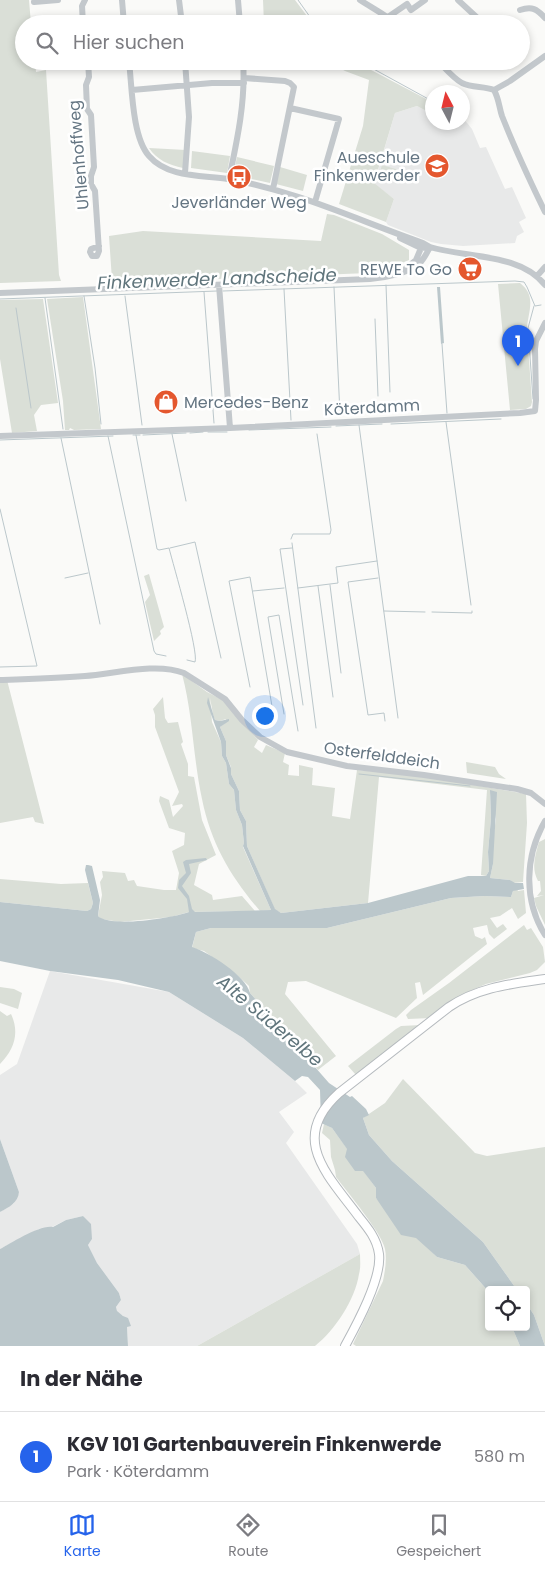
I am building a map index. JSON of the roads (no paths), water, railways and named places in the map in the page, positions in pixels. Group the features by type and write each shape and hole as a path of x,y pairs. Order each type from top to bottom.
{"main road":[{"path":"345,1346 376,1279 379,1253 372,1234 323,1168 317,1154 315,1133 318,1120 324,1109 336,1096 462,998 489,988 542,980"}],"street":[{"path":"34,2 58,0"},
{"path":"82,15 84,0"},
{"path":"122,0 123,15"},
{"path":"179,0 181,15"},
{"path":"238,0 239,15"},
{"path":"360,0 384,15"},
{"path":"391,15 407,4 411,10 426,0"},
{"path":"458,0 474,15"},
{"path":"520,10 527,8 535,9 545,18"},
{"path":"530,66 545,56"},
{"name":"Uhlenhoffweg","path":"89,70 89,77 86,85 87,109 91,116 94,166 91,184 95,191 99,246"},
{"path":"130,70 137,131 145,151 163,167 185,173 273,189 315,202 430,247 521,266 537,276 545,285"},
{"path":"185,173 189,126 187,70"},
{"path":"229,180 240,114 243,70"},
{"path":"448,70 461,82 494,90 520,159 545,212"},
{"path":"494,90 524,70"},
{"path":"132,90 244,80 290,83 294,88 273,189"},
{"path":"290,108 339,119 315,202"},
{"path":"392,232 421,248 430,247"},
{"path":"0,293 219,289 370,279 408,270 418,264 430,247"},
{"path":"398,273 416,260 421,248"},
{"path":"537,276 545,267"},
{"path":"537,276 545,276"},
{"path":"219,289 230,428"},
{"name":"Köterdamm","path":"0,436 230,428 535,411 535,349 536,341 545,322"},
{"name":"Osterfelddeich","path":"0,680 86,676 160,668 177,670 184,672 221,696 260,738 287,752 347,766 517,789 530,793 545,804"},
{"path":"545,821 533,848 529,869 529,889 534,912 545,935"},
{"path":"542,980 545,973"}],"water":[{"path":"437,287 440,287 444,343 441,344"},
{"name":"Alte Süderelbe","path":"208,697 215,720 229,719 220,727 226,741 226,755 231,768 231,774 239,791 240,810 246,821 247,846 275,909 281,913 368,903 468,876 486,876 489,871 490,790 497,792 493,864 490,878 523,883 524,889 513,891 511,897 451,898 327,928 211,928 196,932 192,947 217,959 242,979 250,993 329,1083 350,1097 352,1096 366,1109 369,1115 363,1118 369,1135 392,1161 483,1242 514,1286 485,1288 465,1265 437,1257 416,1238 401,1235 376,1198 376,1188 363,1171 355,1171 345,1157 347,1149 332,1128 321,1123 320,1090 308,1077 302,1076 295,1081 243,1038 169,992 118,980 50,971 0,961 0,902 87,911 91,909 93,903 85,870 86,865 92,866 100,900 98,916 105,920 142,921 189,912 187,899 178,888 179,880 186,873 183,862 206,858 207,860 189,864 191,873 182,886 189,896 192,909 195,912 271,910 243,846 242,825 236,810 234,790 229,784 226,763 222,756 221,742 207,703"},
{"path":"0,1139 19,1192 15,1202 0,1212"},
{"path":"83,1216 91,1224 92,1239 88,1245 97,1263 119,1293 121,1300 116,1307 117,1311 128,1318 131,1326 127,1327 128,1346 0,1346 0,1249 41,1228 53,1227 66,1220"},
{"path":"530,1309 545,1346 520,1346 514,1331 530,1331"}],"waterway":[{"path":"298,0 309,15"},
{"path":"375,70 425,97"},
{"name":"Finkenwerder Landscheide","path":"223,291 515,281 524,282 535,306 541,305"},
{"path":"386,285 390,392"},
{"path":"334,287 340,414"},
{"path":"284,289 291,420"},
{"name":"Finkenwerder Landscheide","path":"0,299 217,291"},
{"path":"204,292 214,423"},
{"path":"84,296 101,424"},
{"path":"125,296 142,425"},
{"path":"45,298 63,429"},
{"path":"533,399 528,328 534,306"},
{"path":"16,308 31,408"},
{"path":"375,319 378,396"},
{"path":"442,344 447,413"},
{"path":"391,424 501,419"},
{"path":"446,422 471,605"},
{"path":"336,426 382,424"},
{"path":"359,425 398,718"},
{"path":"249,430 331,427"},
{"path":"190,433 203,432"},
{"path":"208,432 227,432"},
{"path":"143,435 186,433"},
{"path":"172,434 186,501"},
{"path":"291,539 293,534 330,534 331,530 317,434"},
{"path":"133,435 140,435"},
{"path":"136,435 157,549 169,548 190,626 195,662 187,660"},
{"path":"108,436 154,651 156,654 166,656"},
{"path":"0,440 113,436"},
{"path":"61,438 100,624"},
{"path":"0,509 37,666 0,667"},
{"path":"170,548 195,542 221,658"},
{"path":"292,543 316,728"},
{"path":"292,548 280,549 303,705"},
{"path":"298,588 338,583 336,567 377,561"},
{"path":"65,578 88,573"},
{"path":"250,687 229,581 250,577 273,712"},
{"path":"378,578 348,582 368,715 384,713 385,721"},
{"path":"330,585 341,673"},
{"path":"318,586 333,697"},
{"path":"253,591 284,588"},
{"path":"384,611 425,612"},
{"path":"432,612 472,613 472,611"},
{"path":"284,714 268,617 279,615 298,731"},
{"path":"359,774 470,786"}],"place":[{"name":"Aueschule Finkenwerder","path":"437,166"},
{"name":"Jeverländer Weg","path":"239,177"},
{"name":"REWE To Go","path":"470,269"},
{"name":"KGV 101 Gartenbauverein Finkenwerde","path":"518,366"},
{"name":"Mercedes-Benz","path":"166,402"}]}
